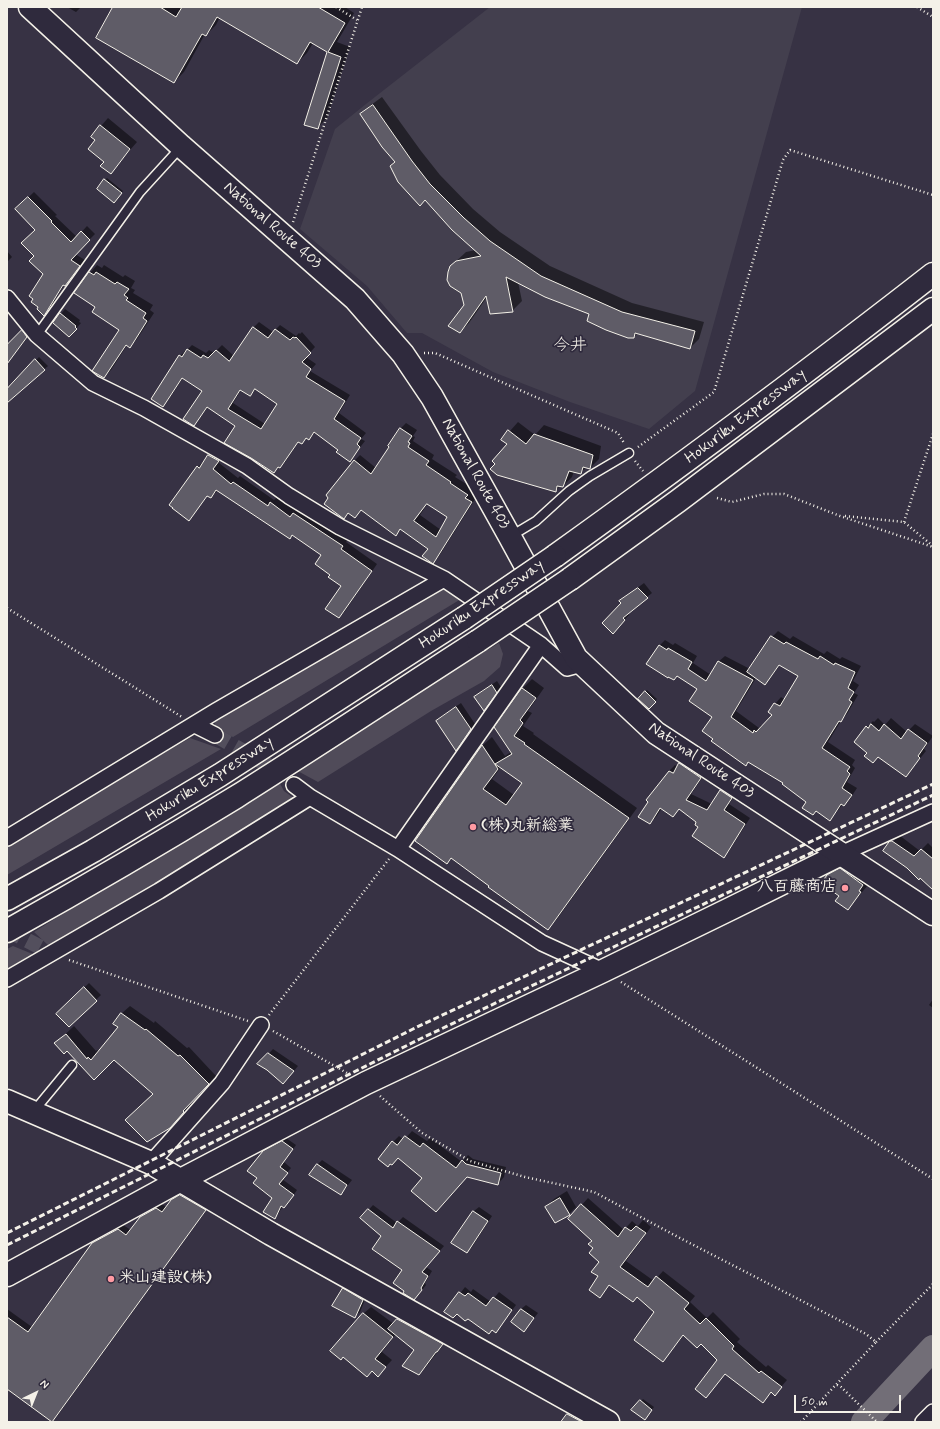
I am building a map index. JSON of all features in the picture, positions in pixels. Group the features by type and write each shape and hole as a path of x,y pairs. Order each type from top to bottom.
{"main road":[{"name":"National Route 403","path":"31,7 181,146 355,299 403,354 432,397 576,658 656,733 933,914"},
{"name":"Hokuriku Expressway","path":"7,899 93,851 220,775 464,618 555,556 653,486 933,274"},
{"name":"Hokuriku Expressway","path":"7,931 112,872 236,797 478,641 570,579 678,501 933,309"},
{"path":"7,1275 179,1181 366,1083 603,971 841,854"},
{"path":"7,1101 151,1163 179,1181 271,1234 608,1422"}],"street":[{"path":"7,298 37,336 93,383 144,408 247,466 289,496 340,527 444,579 541,645 567,668 582,664"},
{"path":"7,838 195,724 444,579"},
{"path":"398,848 541,645"},
{"path":"195,724 215,735"},
{"path":"294,785 310,797 398,848 542,943 603,971"},
{"path":"7,979 46,951 80,936 159,890 310,797"},
{"path":"841,854 933,812"},
{"path":"151,1163 222,1083 261,1025"},
{"path":"923,1422 933,1412"}],"lane":[{"path":"37,336 140,192 181,146"},
{"path":"510,537 536,521 570,491 590,476 629,453"},
{"path":"34,1112 72,1065"}],"path":[{"path":"336,7 357,20"},
{"path":"283,236 292,224 362,7"},
{"path":"917,7 933,17"},
{"path":"629,453 714,392 783,160 790,150 933,194"},
{"path":"403,354 435,352 618,433 629,453 643,472 646,473"},
{"path":"904,522 933,434"},
{"path":"717,498 732,502 764,494 784,494 840,516 933,546"},
{"path":"840,516 904,522 933,546"},
{"path":"7,608 195,724"},
{"path":"261,1025 398,848"},
{"path":"46,951 261,1025 366,1083 422,1133 470,1161 525,1177 594,1192 866,1334 876,1342"},
{"path":"603,971 933,1179"},
{"path":"801,1422 933,1284"},
{"path":"837,1385 842,1387 877,1422"}],"shaded area":[{"path":"490,7 802,7 695,391 649,429 570,402 493,372 422,333 407,333 367,286 300,229 335,129"},
{"path":"445,588 461,599 233,737 215,727 215,719"},
{"path":"499,643 503,654 500,667 484,681 431,711 318,782 294,769 301,763"},
{"path":"190,738 221,749 7,875 7,845"},
{"path":"278,780 284,791 295,799 156,886 49,946 34,932 183,838"},
{"path":"13,946 35,955 7,971 7,949"}],"building":[{"path":"113,7 160,7 176,17 182,7 318,7 345,23 328,52 341,57 318,129 304,125 327,52 310,42 297,64 217,17 206,36 202,34 174,83 96,38"},
{"path":"373,105 430,184 464,218 490,241 541,276 622,312 695,331 690,349 635,333 634,338 628,338 606,330 587,321 589,314 545,297 506,277 513,312 490,314 486,296 460,333 448,326 464,305 461,293 450,286 447,280 450,266 456,261 481,256 452,230 425,200 420,206 398,182 390,166 395,162 382,147 360,114"},
{"path":"100,125 130,149 111,174 100,166 104,162 88,149 95,140 91,137"},
{"path":"104,179 122,193 114,203 97,189"},
{"path":"28,197 71,242 81,231 90,240 71,260 80,266 65,286 63,285 44,316 37,309 38,307 31,302 33,299 29,296 43,274 29,261 34,256 21,243 35,230 15,209"},
{"path":"89,272 94,275 96,272 115,284 117,282 129,289 124,295 128,298 126,300 146,313 143,318 147,321 130,348 126,345 104,378 92,371 119,330 92,312 95,307 74,293"},
{"path":"60,313 76,326 75,327 77,329 69,337 53,323"},
{"path":"253,327 268,338 275,329 290,340 293,337 296,337 311,353 302,362 311,369 306,377 345,401 334,419 361,438 357,444 360,447 350,462 336,452 338,450 314,432 309,440 306,438 302,444 298,442 280,468 278,467 274,473 224,443 235,426 207,407 194,426 183,419 202,391 182,378 163,407 151,399 179,355 182,357 187,349 201,358 203,355 208,358 216,350 229,361","holes":["255,389 277,404 261,429 228,409 240,390 250,396"]},
{"path":"22,330 27,337 7,364 7,345"},
{"path":"35,359 45,370 7,403 7,389"},
{"path":"400,428 412,436 408,442 410,443 408,447 429,461 426,465 468,495 465,498 472,502 433,564 422,556 428,549 400,529 396,536 361,510 355,518 348,513 344,519 324,504 328,498 326,495 354,460 371,474 389,447 388,446","holes":["427,504 447,517 436,537 414,521"]},
{"path":"508,430 526,444 534,434 593,455 590,469 583,467 581,474 569,471 563,487 557,486 556,492 497,475 490,469 495,464 492,461 507,444 501,440"},
{"path":"208,455 219,461 213,469 231,484 233,482 268,506 270,502 290,517 293,513 343,546 341,549 372,571 339,618 325,609 341,586 328,577 330,575 315,564 321,555 292,535 290,539 216,490 211,498 207,496 189,521 169,505 197,466 199,468"},
{"path":"638,588 648,598 623,618 625,620 613,634 602,623 621,603 619,601"},
{"path":"771,636 784,644 786,642 818,659 820,656 834,665 835,663 855,672 848,688 854,692 849,700 852,702 841,722 839,721 822,748 850,767 847,771 850,774 842,788 852,795 844,806 841,804 830,821 816,811 813,815 802,808 806,802 782,784 783,783 748,762 746,766 711,741 713,739 702,731 712,717 689,701 697,689 677,676 674,680 668,678 646,664 659,645 667,650 668,648 692,662 688,669 706,681 718,661 753,680 731,717 753,733 754,730 756,732 772,715 768,712 774,703 780,706 798,676 779,665 765,685 747,672"},
{"path":"492,685 497,693 484,711 474,697"},
{"path":"522,688 536,698 520,720 523,723 514,736 629,818 548,930 488,887 489,886 451,858 447,864 415,841 482,745 498,769 483,789 506,805 522,783 495,764 512,754 494,727"},
{"path":"645,691 656,702 649,709 638,699"},
{"path":"456,707 471,729 456,751 436,721"},
{"path":"871,724 879,731 884,724 901,739 908,729 927,743 918,756 920,758 906,777 878,757 873,763 864,756 867,753 854,742 866,726 868,728"},
{"path":"679,763 701,778 686,800 707,810 720,790 732,798 724,810 745,824 724,858 692,836 698,827 695,825 696,822 679,809 673,817 660,808 650,824 638,817 648,802 646,800 669,771 673,773"},
{"path":"890,841 914,856 921,849 933,859 933,890 920,878 919,880 907,868 883,851"},
{"name":"八百藤商店","path":"840,868 863,885 859,891 861,892 848,910 835,901 839,896 821,883 827,875"},
{"path":"84,987 97,1001 69,1027 56,1014"},
{"path":"121,1013 145,1030 146,1029 178,1056 180,1055 209,1084 183,1111 184,1112 170,1128 147,1142 125,1120 153,1094 114,1060 94,1080 67,1051 64,1054 54,1043 66,1034 87,1059 88,1057 91,1060 118,1027 113,1024"},
{"path":"268,1053 294,1071 283,1084 267,1070 257,1064"},
{"path":"405,1136 420,1147 423,1143 456,1168 462,1160 466,1164 501,1173 498,1185 467,1177 436,1212 411,1191 422,1178 398,1158 388,1167 378,1159 392,1141 397,1145"},
{"path":"282,1141 293,1149 280,1167 288,1173 279,1184 294,1195 284,1208 281,1206 275,1219 263,1212 272,1198 253,1183 257,1178 247,1171 263,1151"},
{"path":"317,1164 347,1185 341,1195 309,1175"},
{"name":"米山建設(株)","path":"180,1195 206,1210 52,1422 7,1389 7,1317 28,1332 92,1243 118,1229 126,1235 140,1217 156,1208 162,1212 171,1200"},
{"path":"560,1198 570,1215 555,1223 545,1207"},
{"path":"581,1204 618,1237 625,1227 631,1231 636,1226 646,1233 620,1267 648,1287 656,1276 689,1303 684,1309 700,1324 706,1318 734,1346 732,1349 759,1373 761,1371 782,1387 775,1396 771,1392 763,1403 725,1374 706,1398 695,1389 717,1360 701,1344 697,1348 683,1335 663,1362 634,1340 654,1312 637,1297 633,1302 609,1285 600,1298 589,1290 598,1276 591,1272 599,1262 589,1253 593,1248 588,1244 592,1241 568,1219"},
{"path":"368,1209 393,1228 397,1221 440,1251 422,1272 428,1276 421,1288 422,1290 414,1300 403,1293 404,1291 393,1283 402,1270 372,1249 381,1236 360,1218"},
{"path":"473,1211 488,1221 467,1253 451,1243"},
{"path":"343,1288 363,1300 355,1318 332,1306"},
{"path":"459,1292 465,1296 468,1293 486,1306 493,1297 512,1310 496,1333 492,1330 489,1334 468,1319 465,1321 457,1314 453,1318 444,1312"},
{"path":"521,1309 534,1318 524,1332 511,1322"},
{"path":"363,1313 393,1337 375,1359 386,1367 378,1377 372,1371 367,1377 343,1357 341,1360 330,1351"},
{"path":"397,1319 443,1344 419,1375 402,1366 414,1350 388,1329"},
{"path":"640,1400 652,1410 645,1420 631,1410"},
{"path":"567,1414 582,1422 561,1422"}],"waterway":[{"path":"864,1422 933,1348"}],"tunnel":[{"path":"215,735 285,775 294,785"},
{"path":"7,930 40,947"}],"railway":[{"path":"7,1233 415,1028 933,784"},
{"path":"7,1245 420,1039 933,795"}],"place":[{"name":"(株)丸新総業","path":"473,827"},
{"name":"八百藤商店","path":"845,888"},
{"name":"米山建設(株)","path":"111,1279"}],"district":[{"name":"今井","path":"570,346"}]}
